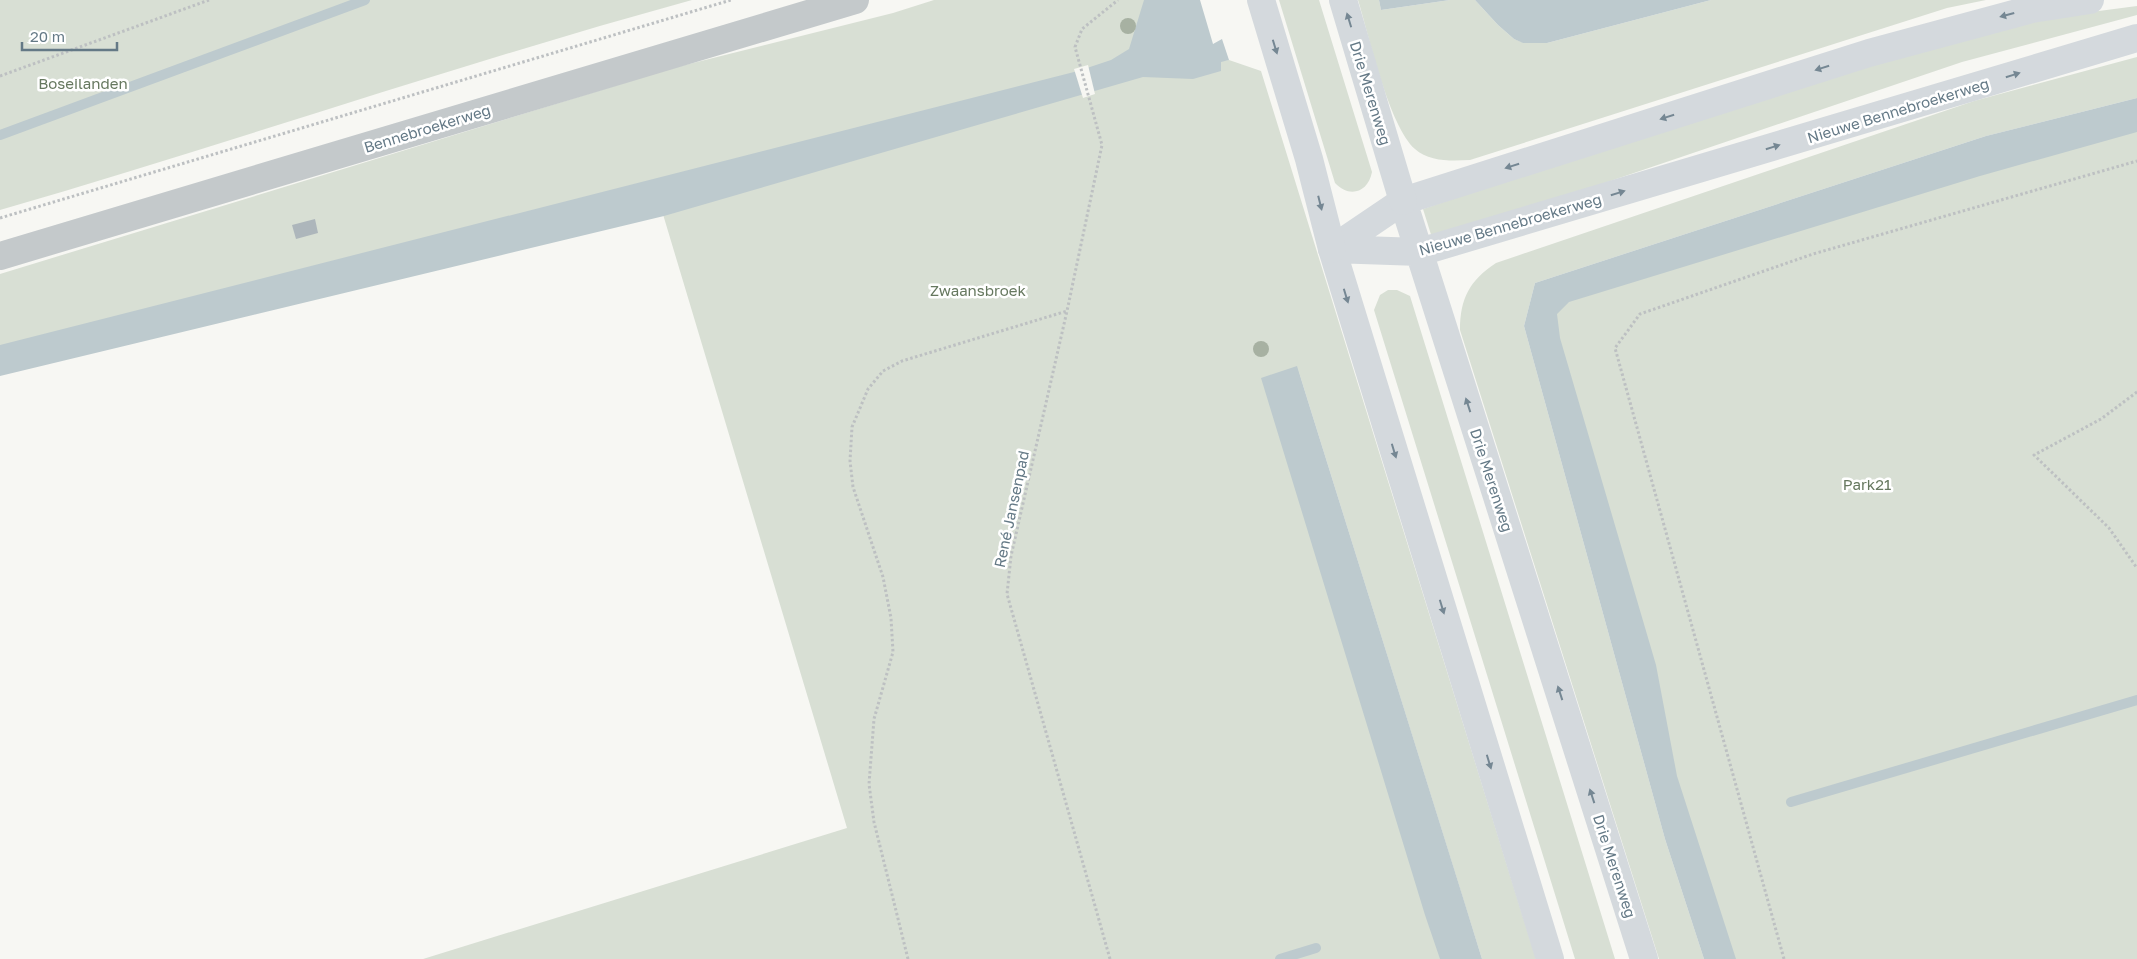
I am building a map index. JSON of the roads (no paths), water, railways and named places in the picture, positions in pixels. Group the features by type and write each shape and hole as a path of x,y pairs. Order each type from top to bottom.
{"main road":[{"path":"1261,0 1309,159 1332,249 1550,959"},
{"name":"Drie Merenweg","path":"1342,0 1403,201 1644,959"},
{"path":"1332,249 1403,201 1869,53 2032,9 2090,0"},
{"name":"Nieuwe Bennebroekerweg","path":"1332,249 1420,252 2137,38"}],"street":[{"name":"Bennebroekerweg","path":"0,256 854,0"}],"waterway":[{"path":"0,135 365,0"},
{"path":"1791,802 2137,700"},
{"path":"1280,959 1316,948"}],"park label":[{"name":"Boseilanden","path":"83,83"},
{"name":"Zwaansbroek","path":"978,290"},
{"name":"Park21","path":"1867,484"}]}
